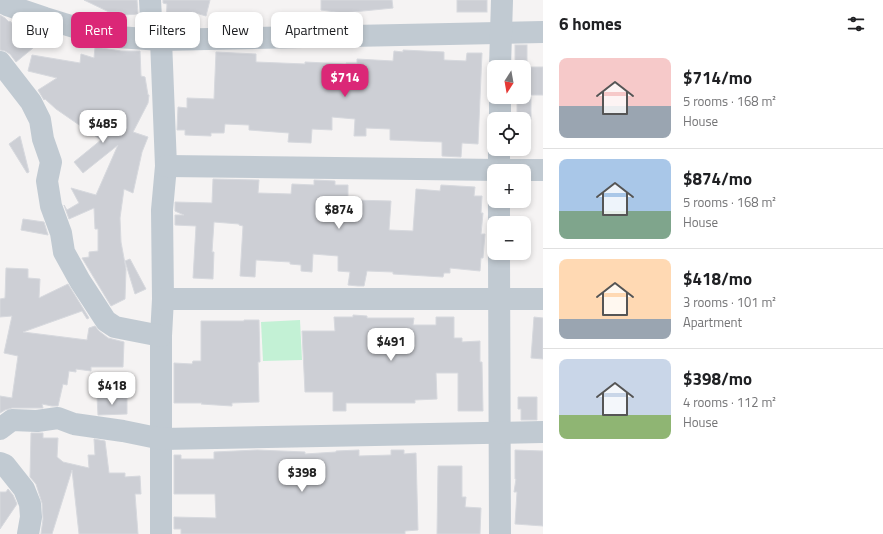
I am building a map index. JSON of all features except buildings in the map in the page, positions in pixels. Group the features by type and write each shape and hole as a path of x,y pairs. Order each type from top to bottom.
{"street":[{"path":"150,0 151,12"},
{"path":"500,60 502,0"},
{"path":"0,1 32,14 103,36 135,38"},
{"path":"200,39 543,32"},
{"path":"161,48 166,166 162,210 163,299 161,336 161,534"},
{"path":"0,62 31,102 40,120 43,139 51,162 47,181 51,206 60,233 64,252 80,281 106,321 115,327 161,336"},
{"path":"166,166 487,171"},
{"path":"531,170 543,170"},
{"path":"499,260 500,534"},
{"path":"163,299 543,299"},
{"path":"0,429 12,420 37,421 58,418 74,424 123,431 162,439 543,432"},
{"path":"0,463 5,465 24,489 30,504 31,517 28,534"}],"green space":[{"path":"300,320 302,360 263,361 261,322"}]}
